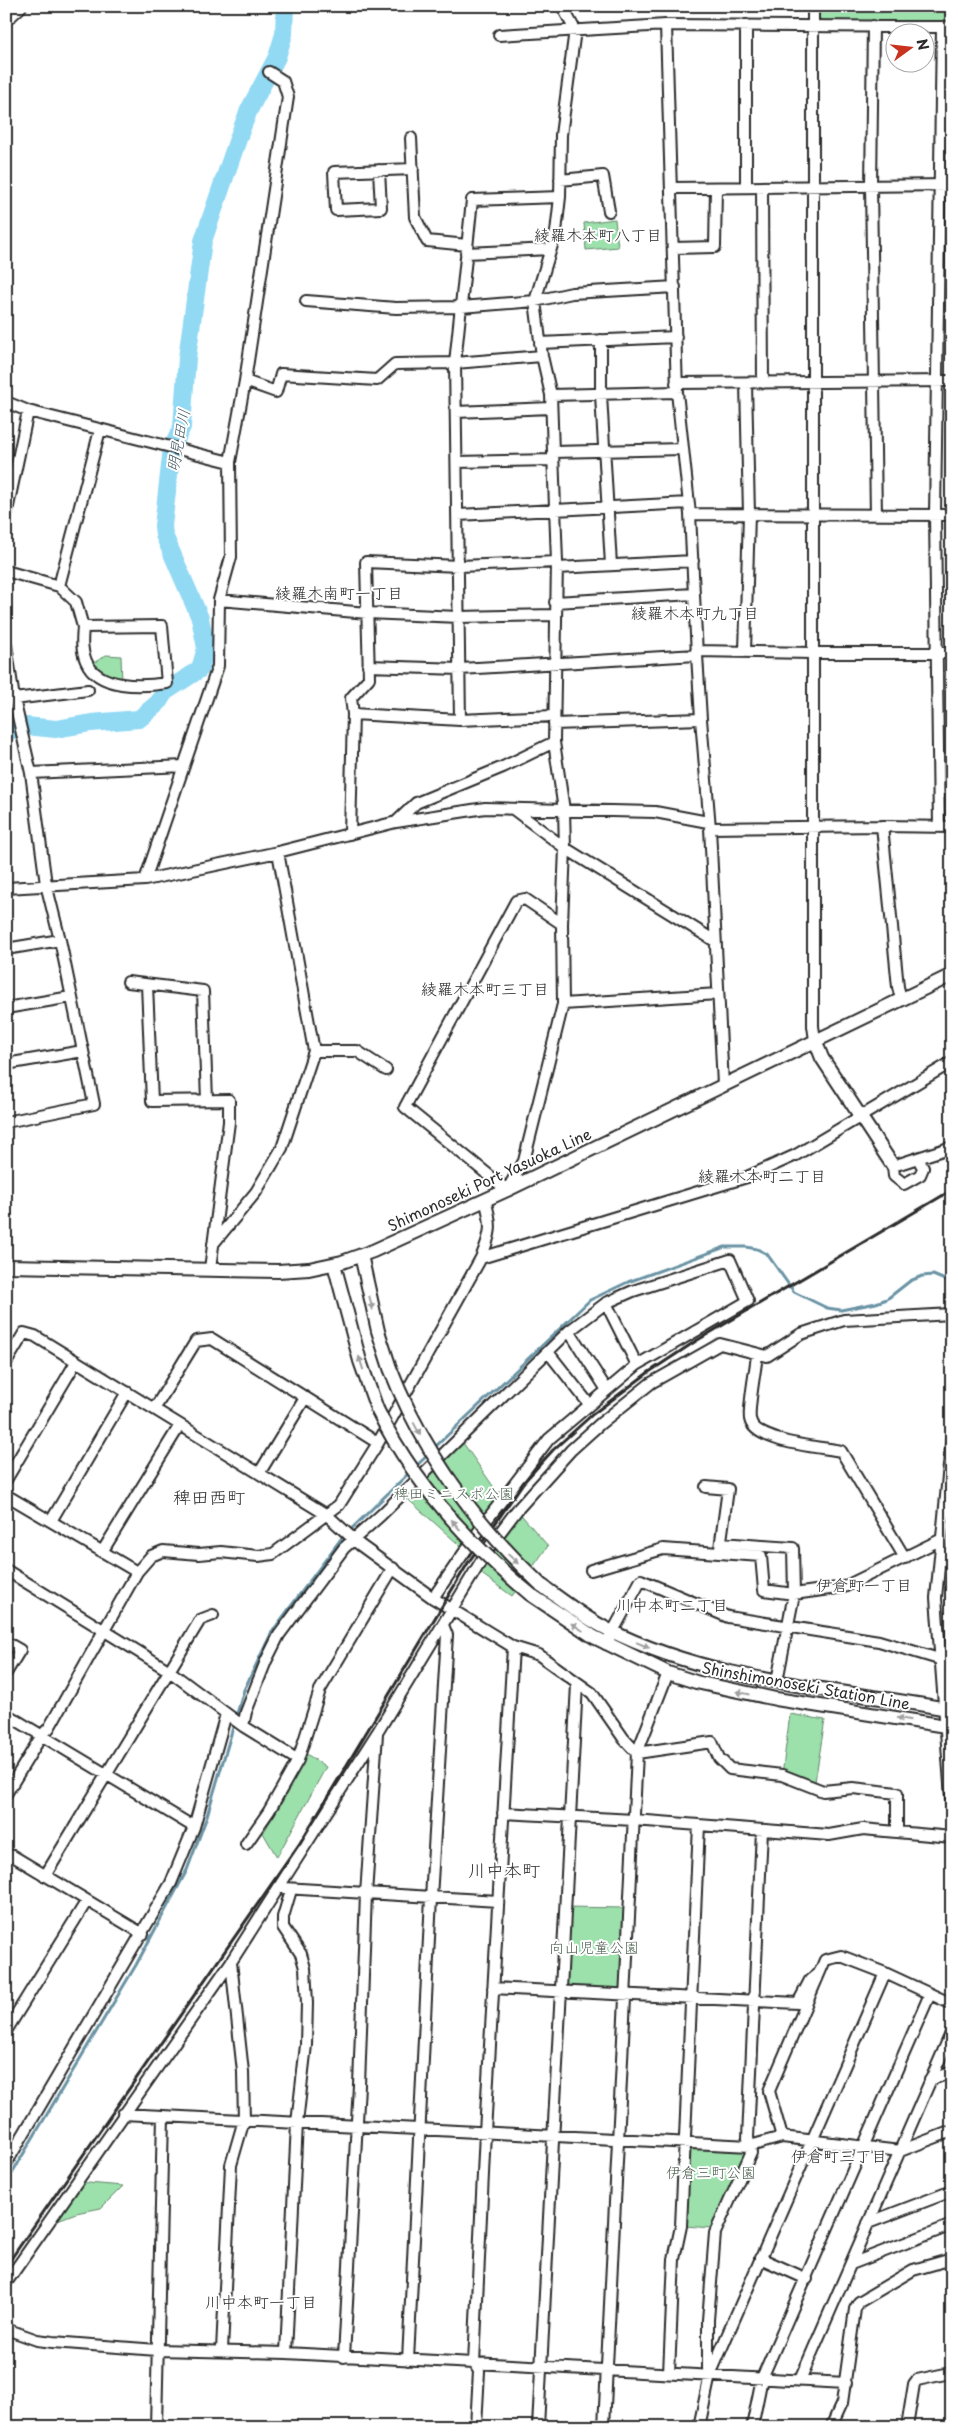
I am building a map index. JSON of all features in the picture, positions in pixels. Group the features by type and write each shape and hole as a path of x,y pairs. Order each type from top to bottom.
{"highway":[{"path":"6,10 13,6"},
{"path":"6,18 19,6"}],"main road":[{"name":"Shimonoseki Port Yasuoka Line","path":"6,1266 210,1268 278,1271 334,1264 361,1255 507,1190 952,975"},
{"path":"815,1040 822,1058 893,1166"},
{"name":"Shinshimonoseki Station Line","path":"361,1255 378,1331 390,1368 416,1428 451,1485 503,1549 541,1585 576,1611 612,1632 650,1648 736,1675 948,1710"},
{"name":"Shinshimonoseki Station Line","path":"334,1264 360,1361 391,1437 411,1467 459,1530 494,1564 530,1594 606,1644 668,1673 704,1684 776,1699 948,1726"}],"street":[{"path":"562,6 575,30 560,135 560,197 556,232 535,301 542,356 551,395 557,565 554,742 564,810 565,848 562,924 563,1004 524,1161 507,1190 405,1107 516,902 525,899 562,924"},
{"path":"813,6 814,515 812,653 813,1026 815,1040"},
{"path":"666,25 675,287 676,387 690,514 696,653 709,825 723,1085"},
{"path":"499,35 666,25 947,27 940,185 936,515 939,827"},
{"path":"746,25 746,187"},
{"path":"873,26 871,186 876,515"},
{"path":"145,880 218,666 219,600 232,557 230,462 245,380 288,97 282,81 269,72"},
{"path":"411,138 415,217 427,241 467,249 551,249"},
{"path":"379,170 381,208 336,210 334,172 379,170 413,169"},
{"path":"560,180 603,176 609,211"},
{"path":"671,188 952,186"},
{"path":"762,187 763,383"},
{"path":"673,248 715,247 716,188"},
{"path":"460,720 459,566 454,363 472,200 560,197"},
{"path":"306,301 396,308 461,307 535,301 572,293 675,287"},
{"path":"540,343 676,337"},
{"path":"601,340 601,395 611,565"},
{"path":"245,380 276,392 281,374 377,380 394,364 454,363 542,356"},
{"path":"551,395 601,395 676,387 746,383 952,381"},
{"path":"745,651 749,514 746,383"},
{"path":"6,402 100,430 230,462"},
{"path":"456,412 551,408"},
{"path":"6,516 28,410"},
{"path":"58,586 100,430"},
{"path":"457,462 553,456 604,450 683,449"},
{"path":"458,515 689,503"},
{"path":"690,514 952,515"},
{"path":"350,834 353,714 351,698 369,678 366,562 459,566 611,565 692,561"},
{"path":"6,571 58,586 76,602 83,627 82,646 86,662 93,672 122,684 146,686 167,683 162,626 83,627"},
{"path":"555,602 694,594"},
{"path":"219,600 367,613 459,617 555,615"},
{"path":"6,644 14,699 31,773 46,884 60,940 94,1104 6,1122"},
{"path":"368,666 460,669 745,651 952,653"},
{"path":"14,699 88,690"},
{"path":"353,714 460,720 701,720"},
{"path":"396,822 416,803 503,767 554,742"},
{"path":"31,773 184,766"},
{"path":"6,888 46,884 145,880 278,852 396,822 484,808 655,812 709,825 813,828 882,826 952,827"},
{"path":"513,809 565,848 715,941"},
{"path":"882,826 898,987 901,999"},
{"path":"213,1244 256,1192 282,1148 314,1051 278,852"},
{"path":"6,949 60,940"},
{"path":"128,982 203,990 207,1100"},
{"path":"146,985 152,1102 229,1100 229,1122 219,1213 210,1268"},
{"path":"563,1004 718,994"},
{"path":"6,1008 71,997"},
{"path":"6,1064 83,1051"},
{"path":"314,1051 357,1051 386,1070"},
{"path":"481,1258 747,1177 796,1155 952,1062"},
{"path":"918,1158 923,1168 920,1175 904,1184 894,1176 893,1166 952,1147"},
{"path":"7,1790 42,1735 49,1728 137,1572 151,1556 163,1551 198,1554 221,1552 258,1556 273,1554 339,1505 378,1443 481,1258 491,1235 491,1218 484,1200"},
{"path":"242,1725 279,1635 344,1548 349,1535 569,1331 606,1303 633,1291 730,1260 748,1301 637,1365 549,1440 517,1478 433,1598"},
{"path":"606,1303 637,1365"},
{"path":"6,2283 231,1962 377,1733 492,1543 517,1510 571,1450 601,1423 651,1384 720,1344 767,1356 800,1334 844,1320 952,1314"},
{"path":"569,1331 607,1390"},
{"path":"6,1363 24,1333 35,1336 260,1472 327,1515 349,1535 433,1598 514,1647 539,1655 592,1693 624,1739 637,1753"},
{"path":"155,1408 196,1341 212,1339 378,1443"},
{"path":"548,1352 589,1404"},
{"path":"758,1354 750,1420 756,1430 778,1440 841,1451 904,1558"},
{"path":"6,1480 76,1362"},
{"path":"50,1521 127,1392"},
{"path":"260,1472 305,1398"},
{"path":"102,1552 180,1425"},
{"path":"952,1435 940,1540 936,1598 939,1660 948,1710 952,1811"},
{"path":"706,1486 728,1489 720,1547"},
{"path":"6,1495 137,1572"},
{"path":"720,1547 761,1556 764,1590 794,1594 844,1587 940,1540"},
{"path":"591,1570 663,1549 720,1547 793,1548 794,1594 789,1628 777,1681"},
{"path":"246,1844 269,1811 298,1760 320,1690 393,1568"},
{"path":"6,1570 168,1670 227,1715 298,1760"},
{"path":"606,1644 641,1580 728,1617 879,1641 939,1660 952,1660"},
{"path":"45,1876 200,1620 213,1615"},
{"path":"408,2360 431,1898 447,1636 443,1625"},
{"path":"6,1642 20,1650 6,1673"},
{"path":"476,2427 479,2372 474,2363 485,2132 514,1647"},
{"path":"604,2427 637,1753 668,1673"},
{"path":"538,2427 577,1684"},
{"path":"6,1714 194,1827"},
{"path":"6,2164 143,1934 171,1883 194,1827 227,1715"},
{"path":"344,2357 367,1907 366,1894 377,1733"},
{"path":"637,1753 712,1742 719,1758 730,1769 782,1776 823,1791 852,1788 897,1793 897,1831"},
{"path":"503,1813 634,1820 829,1835 863,1829 952,1836"},
{"path":"670,2373 674,2259 681,2226 698,1825"},
{"path":"710,2376 708,2368 708,2320 715,2233 751,2153 748,2138 762,1830"},
{"path":"6,1855 12,1856 86,1902 143,1934"},
{"path":"278,1887 291,1890 498,1901"},
{"path":"286,2353 297,2123 306,2045 307,2003 305,1968 301,1954 283,1927 283,1917 291,1890"},
{"path":"6,2031 86,1902"},
{"path":"782,2137 769,2091 825,1960 841,1956 885,1973 952,2004"},
{"path":"222,2350 231,2165 244,2120 243,2072 231,1962"},
{"path":"493,1988 798,2003 810,1980 820,1972"},
{"path":"699,2427 710,2376 885,1973"},
{"path":"752,2427 762,2378 807,2279 930,1994"},
{"path":"800,2380 952,2031"},
{"path":"930,2080 952,2072"},
{"path":"123,2114 750,2146 782,2137 900,2151 952,2131"},
{"path":"156,2427 163,2116"},
{"path":"868,2223 952,2191"},
{"path":"850,2264 952,2225"},
{"path":"760,2258 807,2279"},
{"path":"831,2427 842,2403 855,2309 859,2302 913,2270 952,2259"},
{"path":"6,2329 37,2340 157,2350 222,2350 286,2353 846,2383"},
{"path":"908,2427 914,2384 917,2380 951,2373"}],"green space":[{"path":"819,6 952,6 952,21 823,21 819,18"},
{"path":"615,219 618,247 586,250 584,223"},
{"path":"106,655 121,656 122,683 89,666"},
{"name":"稗田ミニスポ公園","path":"459,1437 502,1499 466,1551 402,1494"},
{"path":"517,1510 548,1546 512,1596 476,1570"},
{"path":"790,1714 825,1720 814,1788 782,1775"},
{"path":"305,1753 326,1767 277,1857 263,1833 284,1799"},
{"name":"向山児童公園","path":"567,1907 624,1908 621,1991 566,1989 564,1984"},
{"name":"伊倉三町公園","path":"691,2146 748,2149 712,2228 684,2226 687,2149"},
{"path":"77,2182 123,2186 101,2208 76,2213 47,2224"}],"waterway":[{"name":"明見田川","path":"6,732 26,726 56,729 91,723 139,719 158,703 165,692 200,669 206,648 200,618 164,535 163,526 172,448 182,427 187,358 203,241 249,110 277,57 284,34 285,6"},
{"path":"434,1448 590,1300 628,1282 725,1247 746,1247 757,1249 767,1254 794,1292 827,1308 841,1310 876,1303 887,1299 910,1281 922,1276 933,1275 952,1283"},
{"path":"414,1468 430,1453"},
{"path":"6,2183 136,1965 187,1870 206,1819 244,1690 272,1632 341,1539 410,1472"}],"railway":[{"path":"6,2266 300,1843 468,1563 523,1483 553,1450 593,1414 649,1372 696,1341 952,1190"}],"district":[{"name":"綾羅木本町八丁目","path":"598,234"},
{"name":"綾羅木南町一丁目","path":"339,592"},
{"name":"綾羅木本町九丁目","path":"695,612"},
{"name":"綾羅木本町三丁目","path":"485,988"},
{"name":"綾羅木本町二丁目","path":"762,1175"},
{"name":"稗田西町","path":"209,1496"},
{"name":"伊倉町一丁目","path":"864,1584"},
{"name":"川中本町二丁目","path":"672,1604"},
{"name":"川中本町","path":"504,1869"},
{"name":"伊倉町三丁目","path":"839,2155"},
{"name":"川中本町一丁目","path":"261,2301"}]}
